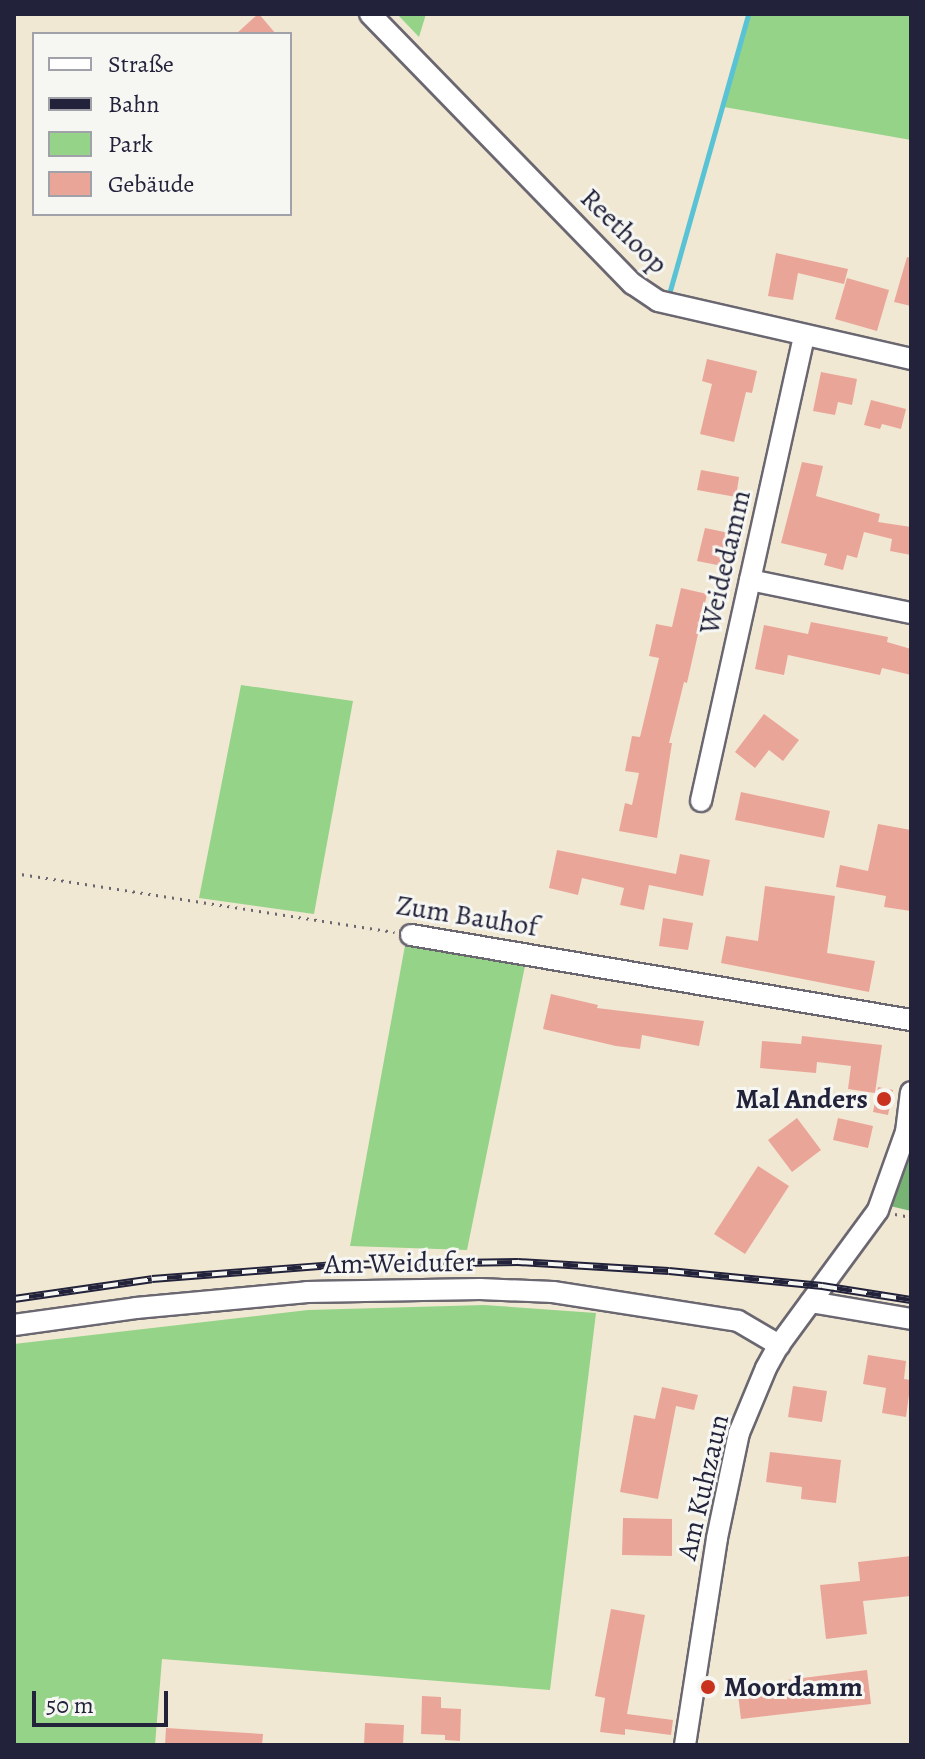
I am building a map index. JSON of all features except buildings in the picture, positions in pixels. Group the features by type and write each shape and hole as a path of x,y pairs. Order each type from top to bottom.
{"street":[{"name":"Reethoop","path":"370,14 633,284 658,301 911,359"},
{"name":"Weidedamm","path":"701,801 804,335"},
{"path":"750,580 911,613"},
{"name":"Zum Bauhof","path":"411,935 911,1020"},
{"name":"Am Kuhzaun","path":"685,1745 717,1538 739,1433 779,1345 878,1210 906,1132 911,1092"},
{"name":"Am Weidufer","path":"14,1325 136,1308 307,1292 480,1289 553,1292 738,1321 779,1345"},
{"path":"811,1302 911,1319"}],"path":[{"name":"Zum Bauhof","path":"14,873 411,935"}],"green space":[{"path":"397,14 426,14 419,37"},
{"path":"751,14 911,14 911,140 724,107"},
{"path":"241,685 353,701 314,914 199,898"},
{"path":"406,940 526,961 467,1250 350,1246"},
{"path":"911,1139 911,1211 890,1206"},
{"path":"484,1305 596,1313 550,1690 162,1659 155,1745 14,1745 14,1344 308,1310"}],"waterway":[{"path":"669,294 748,14"}],"railway":[{"path":"14,1299 152,1279 332,1265 518,1262 669,1271 822,1286 911,1300"}],"place":[{"name":"Mal Anders","path":"884,1099"},
{"name":"Moordamm","path":"708,1687"}]}
